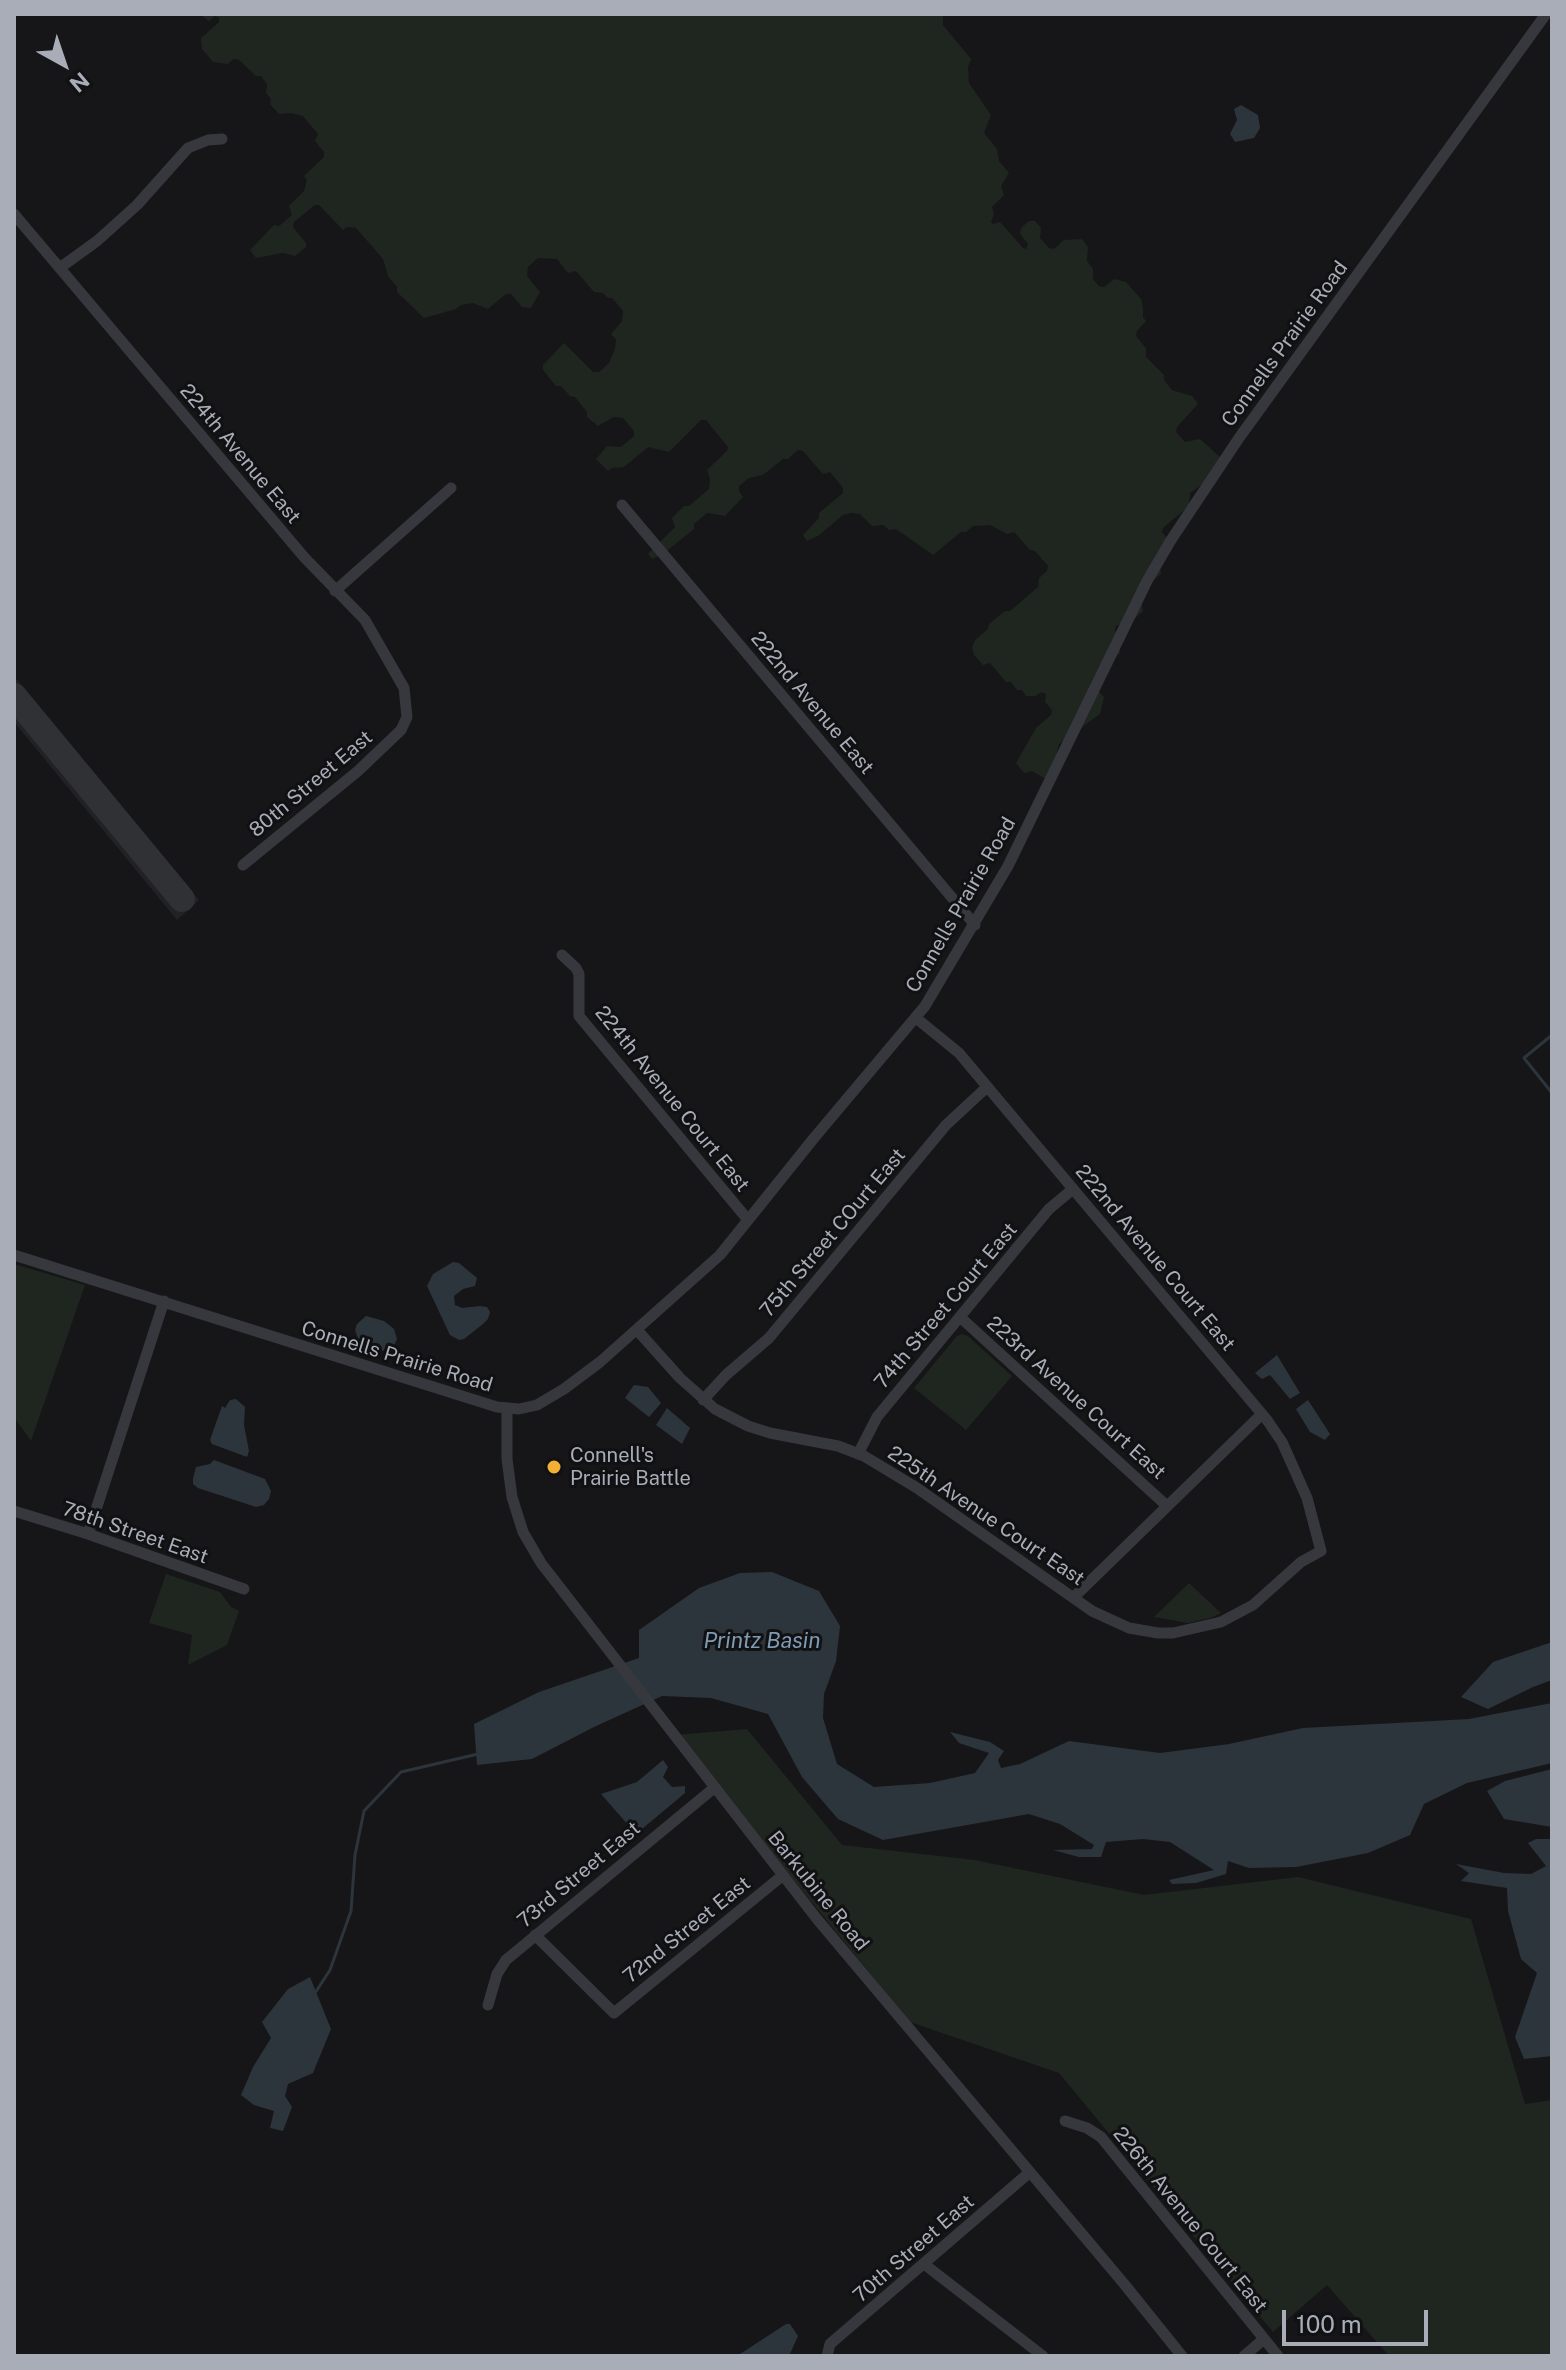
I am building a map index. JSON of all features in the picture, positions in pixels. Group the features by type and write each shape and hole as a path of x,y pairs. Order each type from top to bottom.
{"street":[{"name":"Connells Prairie Road","path":"14,1255 471,1400 507,1408 537,1405 564,1389 637,1330 711,1264 916,1018 1008,866 1147,581 1171,540 1239,438 1546,14"},
{"path":"61,267 97,241 137,205 188,148 208,140 222,139"},
{"name":"224th Avenue East","path":"14,214 256,501 335,591 365,620 399,677 406,698 407,717 401,730"},
{"path":"335,591 451,488"},
{"name":"222nd Avenue East","path":"622,505 975,925"},
{"name":"80th Street East","path":"243,865 358,771 401,730"},
{"name":"224th Avenue Court East","path":"562,955 579,974 579,1016 748,1220"},
{"name":"222nd Avenue Court East","path":"916,1018 959,1053 1262,1414 1282,1442 1307,1498 1321,1551 1301,1562 1265,1596 1239,1614 1196,1630 1158,1633"},
{"name":"75th Street COurt East","path":"703,1400 726,1375 769,1338 946,1125 987,1087"},
{"name":"74th Street Court East","path":"858,1454 877,1417 1049,1209 1073,1189"},
{"path":"88,1534 164,1301"},
{"name":"223rd Avenue Court East","path":"960,1317 1167,1506"},
{"name":"225th Avenue Court East","path":"637,1330 703,1400 748,1426 838,1446 858,1454 917,1488 1092,1611 1116,1623 1158,1633"},
{"name":"Barkubine Road","path":"507,1408 507,1459 512,1497 523,1532 541,1563 782,1876 1182,2356"},
{"path":"1074,1597 1262,1414"},
{"name":"78th Street East","path":"14,1511 244,1589"},
{"name":"73rd Street East","path":"488,2005 497,1974 506,1960 714,1788"},
{"name":"72nd Street East","path":"535,1935 614,2013 782,1876"},
{"name":"226th Avenue Court East","path":"1065,2121 1087,2128 1101,2137 1278,2356"},
{"name":"70th Street East","path":"827,2356 830,2344 1030,2172"},
{"path":"924,2264 1043,2356"},
{"path":"1244,2356 1264,2339"}],"shaded area":[{"path":"200,14 943,14 943,25 971,59 969,83 991,115 984,133 997,149 999,161 1009,173 1001,186 1004,195 992,207 994,214 991,222 1000,222 1026,249 1028,244 1020,234 1021,228 1029,221 1035,221 1041,228 1040,238 1049,248 1054,249 1064,240 1082,239 1088,247 1087,261 1093,269 1093,279 1099,286 1104,287 1114,279 1126,282 1141,299 1146,321 1136,336 1146,348 1146,357 1164,375 1172,390 1192,396 1198,404 1176,432 1185,442 1200,439 1220,457 1208,480 1190,493 1189,506 1163,528 1162,532 1167,538 1158,554 1161,574 1140,591 1143,611 1133,620 1116,626 1120,653 1112,659 1095,687 1104,697 1100,714 1059,744 1052,772 1044,778 1032,771 1024,773 1016,763 1036,728 1051,715 1052,710 1045,702 1046,694 1041,692 1036,696 1026,696 1011,682 1006,682 990,663 983,665 974,655 972,647 989,624 1038,587 1039,578 1047,571 1048,566 1014,532 1007,534 990,525 973,526 933,555 896,529 872,526 860,514 851,513 843,515 807,541 803,535 819,518 819,513 843,493 843,488 830,472 823,474 803,451 798,450 763,475 749,478 739,486 743,497 725,516 707,513 694,524 694,529 652,559 648,554 675,527 672,518 709,489 707,470 728,447 706,420 701,420 669,452 648,447 624,467 608,471 596,459 607,446 621,447 634,436 634,431 623,418 614,417 598,426 587,417 587,412 575,397 561,386 556,386 543,370 543,365 564,343 593,372 599,372 609,363 615,349 616,340 611,334 622,321 623,311 612,298 594,292 576,271 568,273 557,259 538,258 528,267 527,276 540,292 531,308 522,307 511,294 506,294 488,309 473,303 424,318 397,292 383,259 356,228 343,230 319,205 294,222 293,227 306,247 295,256 283,253 256,258 250,250 274,225 279,226 292,215 289,206 304,191 307,180 304,176 324,157 324,152 315,141 318,134 303,116 279,114 270,104 267,84 261,76 256,76 238,59 228,64 213,62 202,49 201,38 219,22 219,18 215,16 209,21"},
{"path":"14,676 199,900 177,920 14,722"},
{"path":"14,1264 85,1285 31,1441 14,1417"},
{"path":"962,1334 1012,1376 966,1430 914,1388 957,1336"},
{"path":"166,1574 220,1592 231,1607 239,1611 227,1645 188,1665 192,1635 149,1623"},
{"path":"1189,1583 1221,1613 1188,1623 1154,1617"},
{"path":"747,1729 842,1845 975,1860 1144,1895 1298,1877 1471,1919 1525,2104 1552,2100 1552,2356 1389,2356 1327,2285 1273,2332 1059,2073 910,2022 675,1735"}],"water":[{"path":"1241,105 1258,115 1260,128 1254,138 1235,142 1230,134 1237,120 1234,109"},
{"path":"453,1262 459,1263 477,1278 475,1286 463,1289 454,1296 455,1305 462,1308 487,1307 490,1312 483,1324 459,1340 450,1335 427,1286 433,1274"},
{"path":"366,1316 384,1321 394,1329 397,1339 394,1346 382,1351 359,1341 355,1330"},
{"path":"1277,1355 1300,1393 1290,1399 1270,1375 1262,1379 1255,1373"},
{"path":"634,1385 648,1387 661,1403 649,1417 625,1398"},
{"path":"236,1399 245,1407 247,1457 212,1444 210,1440 222,1406 225,1408 230,1400"},
{"path":"1308,1400 1330,1434 1325,1440 1310,1432 1296,1409"},
{"path":"667,1408 690,1428 682,1444 656,1425"},
{"path":"214,1460 265,1479 271,1491 269,1499 264,1505 256,1507 198,1488 193,1484 196,1467"},
{"name":"Printz Basin","path":"772,1572 819,1591 840,1626 836,1661 824,1694 823,1718 837,1764 874,1787 930,1783 975,1773 989,1753 959,1743 950,1732 990,1742 1004,1751 998,1760 1001,1768 1020,1764 1069,1741 1160,1753 1229,1744 1303,1728 1469,1719 1552,1703 1552,1763 1467,1783 1424,1804 1410,1835 1368,1853 1296,1867 1249,1868 1228,1861 1226,1874 1196,1883 1172,1884 1169,1880 1214,1870 1170,1842 1143,1839 1106,1842 1101,1857 1079,1857 1053,1850 1092,1849 1094,1845 1060,1824 1029,1814 883,1840 838,1819 802,1777 768,1714 711,1698 662,1696 532,1759 477,1765 474,1724 539,1692 639,1658 639,1630 699,1588 740,1573"},
{"path":"1552,1642 1552,1680 1488,1709 1461,1697 1493,1662"},
{"path":"663,1760 668,1767 663,1777 672,1787 685,1786 685,1793 636,1834 601,1794 637,1782"},
{"path":"1552,1769 1552,1827 1504,1819 1487,1791 1505,1781"},
{"path":"1536,1839 1552,1839 1552,2056 1524,2059 1515,2037 1537,1973 1521,1959 1508,1911 1507,1888 1461,1881 1469,1873 1456,1864 1504,1873 1531,1874 1546,1866 1528,1843"},
{"path":"310,1977 331,2029 313,2073 288,2084 285,2096 292,2107 283,2131 270,2128 274,2111 254,2105 241,2095 253,2067 271,2038 262,2022 288,1989"},
{"path":"790,2324 798,2336 789,2356 737,2356"}],"waterway":[{"path":"1552,1035 1524,1058 1552,1093"},
{"path":"315,1993 330,1970 351,1911 355,1855 364,1811 401,1772 478,1754"}],"taxiway":[{"path":"14,696 182,899"}],"place":[{"name":"Connell's Prairie Battle","path":"554,1467"}]}
